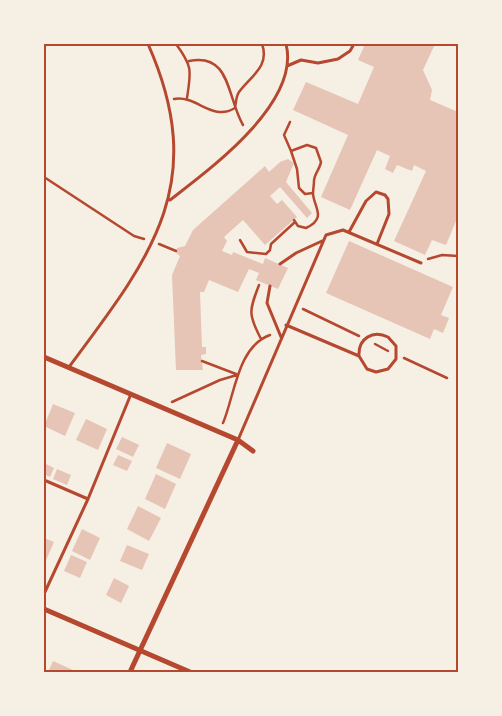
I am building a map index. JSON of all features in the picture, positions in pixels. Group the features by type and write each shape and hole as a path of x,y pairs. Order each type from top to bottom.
{"street":[{"path":"44,357 238,440 253,450"},
{"path":"130,672 238,440"},
{"path":"44,609 190,672"}],"lane":[{"path":"69,368 134,277 154,242 169,200 175,167 173,132 159,69 148,44"},
{"path":"169,200 216,163 247,133 273,101 281,87 287,66 286,44"},
{"path":"287,66 304,60 318,63 333,61 347,54 354,44"},
{"path":"349,232 366,201 376,192 381,193 388,199 390,209 377,244"},
{"path":"238,440 326,235 336,231 349,232 421,263"},
{"path":"280,264 296,253 322,241"},
{"path":"270,286 267,303 281,337"},
{"path":"286,325 359,356 367,369 379,372 388,369 394,364 397,350 388,337 375,334 364,340 360,346 359,356"},
{"path":"44,594 88,499 130,394"},
{"path":"44,480 88,499"}],"path":[{"path":"176,44 189,61 191,74 187,98"},
{"path":"235,108 238,94 254,77 262,64 265,53 262,44"},
{"path":"189,61 200,58 212,61 220,68 247,133"},
{"path":"167,100 187,98 211,111 222,113 235,108"},
{"path":"290,122 284,136 297,169 299,188 305,194 313,193"},
{"path":"240,240 246,252 266,254 271,249 271,244 294,221 298,226 306,228 315,221 318,211 313,193 315,188 314,179 322,162 317,150 307,145 291,151"},
{"path":"44,177 134,236 176,251"},
{"path":"421,263 434,256 458,256"},
{"path":"259,285 250,308 251,320 261,339"},
{"path":"219,432 228,413 237,375 255,344 261,339 278,332"},
{"path":"202,361 237,375"},
{"path":"161,407 220,380 237,375"}],"building":[{"path":"365,44 387,46 387,44 435,44 423,70 432,90 430,100 458,112 458,216 446,245 432,240 425,255 394,241 426,171 414,165 412,171 397,165 393,173 385,169 390,156 377,150 350,210 321,197 348,135 293,110 306,82 358,104 374,67 358,60"},
{"path":"288,159 294,163 286,182 312,213 307,218 280,187 270,196 277,204 282,200 297,217 265,245 243,220 224,237 227,241 222,251 232,255 233,252 263,264 265,258 288,268 278,289 256,280 259,273 249,269 238,292 209,280 204,292 200,292 202,347 206,347 206,354 201,355 203,370 176,370 172,275 180,256 176,253 177,248 185,246 193,230 265,166 269,172 280,162"},
{"path":"349,241 453,287 441,315 449,318 443,333 434,329 430,339 326,293"},
{"path":"53,404 75,413 65,436 44,426"},
{"path":"86,419 107,429 98,450 76,440"},
{"path":"122,437 139,445 133,457 116,449"},
{"path":"167,443 191,454 180,479 156,468"},
{"path":"118,455 132,461 127,471 113,465"},
{"path":"44,463 54,468 50,477 44,474"},
{"path":"57,469 71,475 67,485 53,479"},
{"path":"156,474 176,484 165,509 145,499"},
{"path":"138,506 161,518 149,541 127,529"},
{"path":"82,529 100,538 90,560 72,551"},
{"path":"44,538 54,542 44,565"},
{"path":"127,545 149,554 142,570 120,561"},
{"path":"71,555 87,562 80,578 64,571"},
{"path":"114,578 129,586 121,603 106,595"},
{"path":"53,661 73,670 72,672 48,672"}]}
